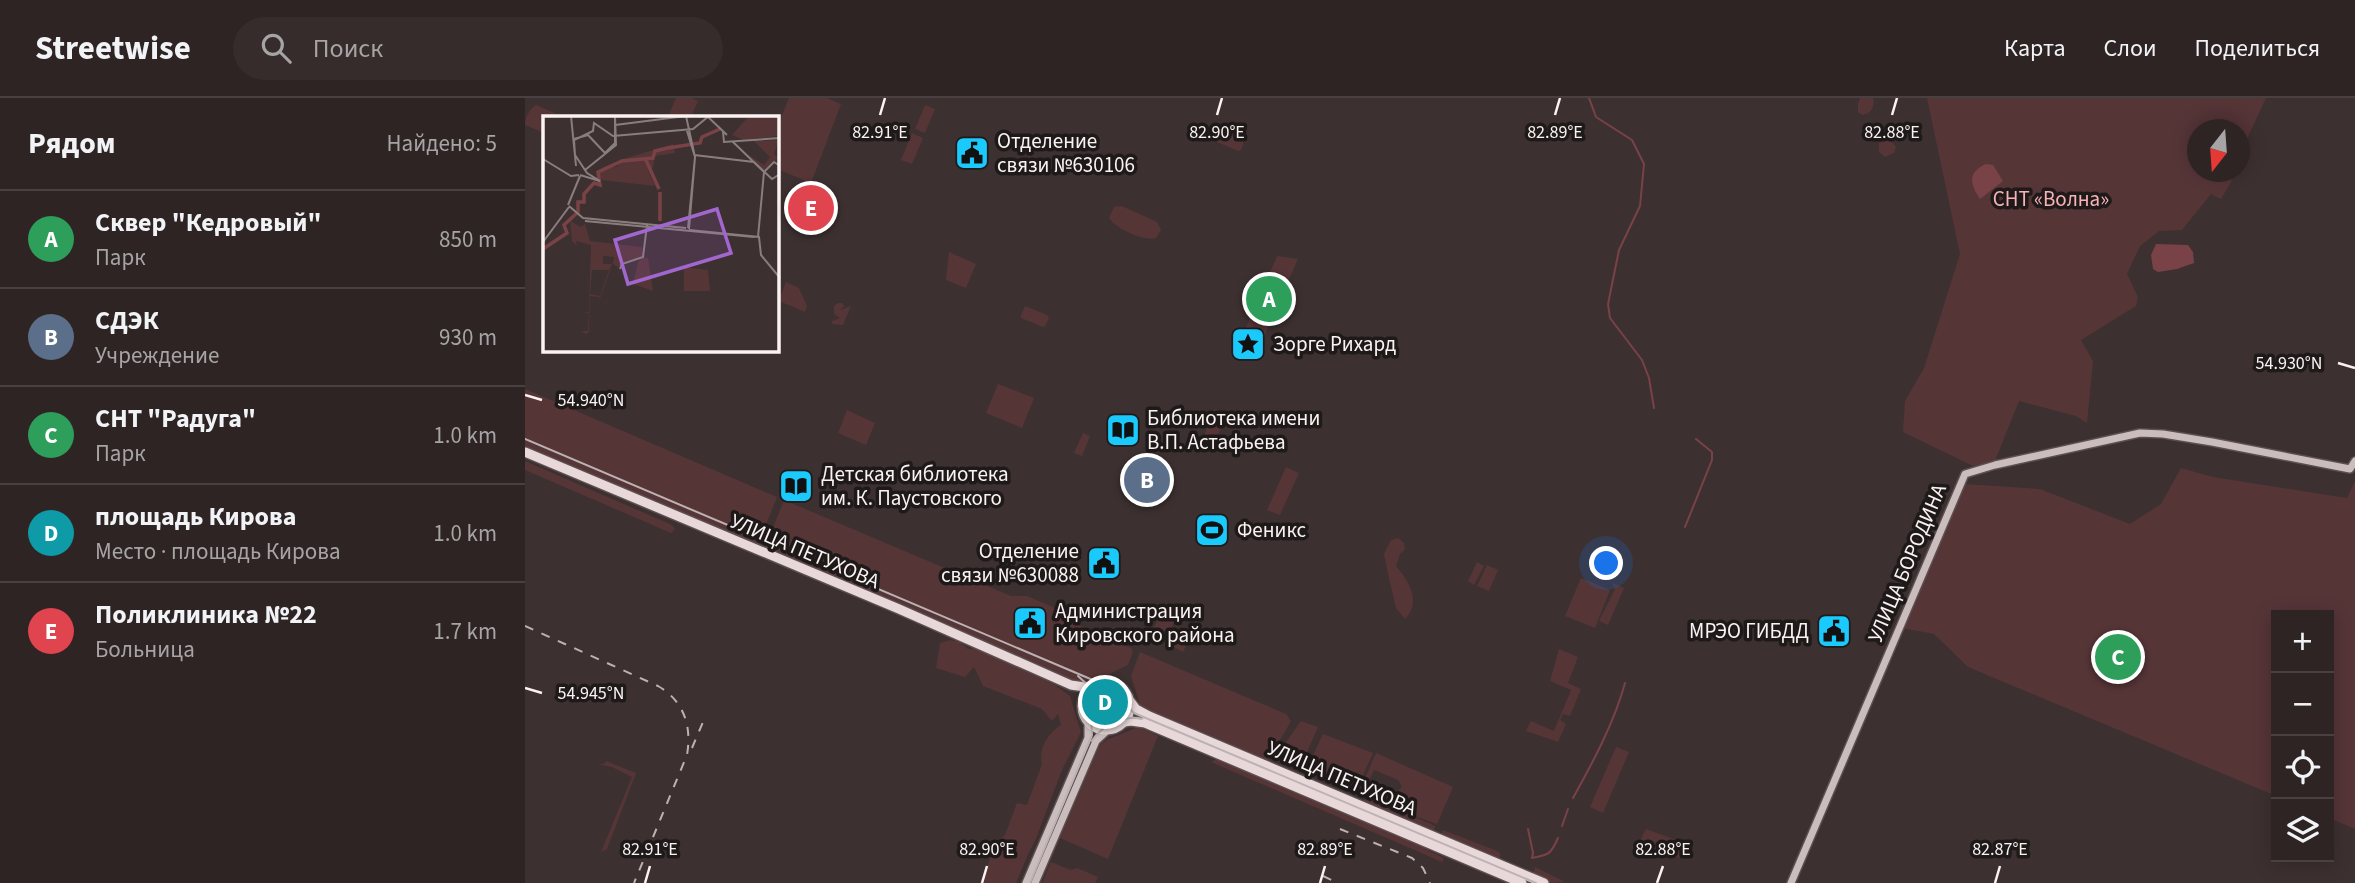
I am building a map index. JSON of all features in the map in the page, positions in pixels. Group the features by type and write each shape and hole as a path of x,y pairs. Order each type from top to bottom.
{"highway":[{"name":"УЛИЦА ПЕТУХОВА","path":"525,452 1041,670 1070,685"},
{"path":"1100,683 1118,685 1130,701 1129,715 1124,722 1108,730 1096,728 1088,722 1083,709 1083,702 1091,688 1100,683"},
{"path":"1070,685 1091,688"},
{"path":"1070,685 1083,702"},
{"name":"УЛИЦА ПЕТУХОВА","path":"1130,701 1136,709 1163,722 1544,883"},
{"name":"УЛИЦА ПЕТУХОВА","path":"1124,722 1145,723 1522,883"}],"main road":[{"name":"УЛИЦА БОРОДИНА","path":"1791,883 1965,474 2140,433 2212,442 2350,469 2355,461"},
{"path":"1026,883 1046,847 1068,795 1088,737 1088,722"},
{"path":"1068,795 1096,741 1108,730"},
{"path":"1035,883 1046,847"}],"green space":[{"path":"676,98 692,98 698,101 691,116 668,116"},
{"path":"789,98 827,98 841,104 811,183 779,170 779,122"},
{"path":"1860,98 1873,98 1872,110 1862,115 1858,112"},
{"name":"СНТ «Волна»","path":"1927,98 2266,98 2250,132 2250,119 2187,119 2187,182 2231,182 2221,199 2211,194 2182,230 2159,231 2140,246 2127,274 2138,297 2136,306 2081,340 2093,361 2087,423 2076,416 2019,401 1995,461 1973,466 1903,432 1905,401 1924,368 1960,254"},
{"path":"536,105 562,116 543,116 543,133 525,125 531,109"},
{"path":"925,105 935,109 925,133 915,129"},
{"path":"1220,131 1244,141 1241,150 1217,142 1215,140"},
{"path":"912,133 923,138 912,164 901,160"},
{"path":"1885,140 1896,147 1894,153 1885,157 1879,152 1879,143"},
{"path":"1122,206 1157,222 1161,230 1156,238 1138,236 1113,222 1109,218 1114,207"},
{"path":"949,252 976,264 966,288 946,280"},
{"path":"1277,256 1298,259 1260,346 1241,339"},
{"path":"786,282 799,288 807,306 805,312 779,301"},
{"path":"838,303 844,306 840,310 851,306 843,325 832,324 832,321 840,318 834,314 834,306"},
{"path":"1025,306 1047,315 1049,318 1045,326 1021,318"},
{"path":"998,384 1034,398 1022,428 986,413"},
{"path":"525,389 777,497 757,547 525,448"},
{"path":"1216,409 1220,411 1224,422 1213,445 1204,442 1204,438 1211,412"},
{"path":"847,410 875,423 866,445 838,433"},
{"path":"1083,433 1090,436 1082,456 1074,453"},
{"path":"525,461 672,525 675,529 671,533 525,470"},
{"path":"1286,467 1299,473 1280,515 1267,510"},
{"path":"2181,468 2213,477 2347,498 2355,481 2355,829 2334,820 2334,610 2271,610 2271,794 1968,667 1934,634 1902,628 1964,484 2040,489 2130,524 2161,504"},
{"path":"784,500 1011,596 1027,596 1053,607 1072,622 1131,648 1133,651 1128,665 1093,682 1078,683 764,550"},
{"path":"1398,538 1404,543 1405,549 1396,566 1409,585 1413,599 1413,606 1405,619 1396,608 1384,554 1391,540"},
{"path":"1477,562 1484,566 1474,585 1468,581"},
{"path":"1487,565 1498,570 1489,591 1477,586"},
{"path":"1581,578 1610,590 1595,628 1565,616"},
{"path":"1612,583 1624,588 1608,625 1599,621 1615,589"},
{"path":"1164,608 1178,613 1171,629 1167,628 1165,631 1154,627"},
{"path":"1183,626 1194,631 1183,652 1174,647"},
{"path":"950,640 960,642 968,649 977,649 1055,685 1070,696 1081,732 1062,770 1016,883 980,883 998,840 1005,835 1017,803 1027,805 1042,764 1041,753 1045,742 1061,725 1058,714 1052,721 1042,709 983,686 974,667 965,677 936,668 940,643"},
{"path":"1559,649 1578,657 1568,683 1581,689 1570,716 1563,714 1560,720 1566,724 1558,742 1526,731 1531,721 1554,731 1571,690 1550,681"},
{"path":"1140,652 1286,714 1291,721 1267,763 1153,714 1140,705 1131,676"},
{"path":"1301,721 1318,727 1301,766 1276,756"},
{"path":"1139,727 1158,736 1108,859 1060,838 1100,745"},
{"path":"1323,734 1373,753 1356,791 1307,768"},
{"path":"1616,747 1629,752 1603,813 1590,807"},
{"path":"1376,753 1453,787 1437,824 1406,813 1435,826 1434,831 1405,821 1398,791 1402,787 1398,780 1374,770 1363,794 1359,792"},
{"path":"1218,758 1427,845 1427,850 1444,858 1442,862 1211,762"},
{"path":"606,761 636,773 607,849 601,852 632,777 612,767 597,764 604,764"},
{"path":"1368,797 1394,808 1399,817 1362,802"},
{"path":"1646,829 1688,846 1683,858 1660,853 1644,845 1640,841"},
{"path":"1443,830 1497,851 1500,853 1500,859 1441,835"},
{"path":"1051,862 1071,870 1077,868 1098,877 1095,883 1042,883"},
{"path":"1535,867 1565,882 1552,883 1533,875"}],"shaded area":[{"path":"1986,164 1993,165 2003,181 1980,199 1972,179 1976,171"},
{"path":"2156,244 2188,245 2193,252 2194,263 2158,272 2153,269 2151,255"}],"waterway":[{"path":"1589,98 1596,117 1632,140 1644,164 1640,206 1619,250 1608,304 1610,318 1642,360 1649,378 1654,408"},
{"path":"1685,527 1712,460 1712,452 1696,439"},
{"path":"1573,798 1609,727 1625,683"},
{"path":"1562,826 1568,809"},
{"path":"1528,829 1532,858 1549,853 1558,838"}],"tram line":[{"path":"525,439 1114,689 1134,713 1536,883"},
{"path":"1030,883 1092,735 1088,709 1091,688 1078,676"},
{"path":"1092,741 1101,730 1114,722 1128,718 1142,719"}],"railway":[{"path":"525,626 658,686 674,699 684,715 688,734 687,755 634,883"},
{"path":"692,748 706,715"},
{"path":"1340,829 1412,858 1423,868 1430,883"},
{"path":"1323,876 1338,883"}],"place":[{"name":"Отделение связи №630106","path":"972,153"},
{"name":"Поликлиника №22","path":"811,208"},
{"name":"Сквер \"Кедровый\"","path":"1269,299"},
{"name":"Зорге Рихард","path":"1248,344"},
{"name":"Библиотека имени В.П. Астафьева","path":"1123,430"},
{"name":"СДЭК","path":"1147,480"},
{"name":"Детская библиотека им. К. Паустовского","path":"796,486"},
{"name":"Феникс","path":"1212,530"},
{"name":"Отделение связи №630088","path":"1104,563"},
{"name":"Администрация Кировского района","path":"1030,623"},
{"name":"МРЭО ГИБДД","path":"1834,631"},
{"name":"СНТ \"Радуга\"","path":"2118,657"},
{"name":"площадь Кирова","path":"1105,702"}]}
